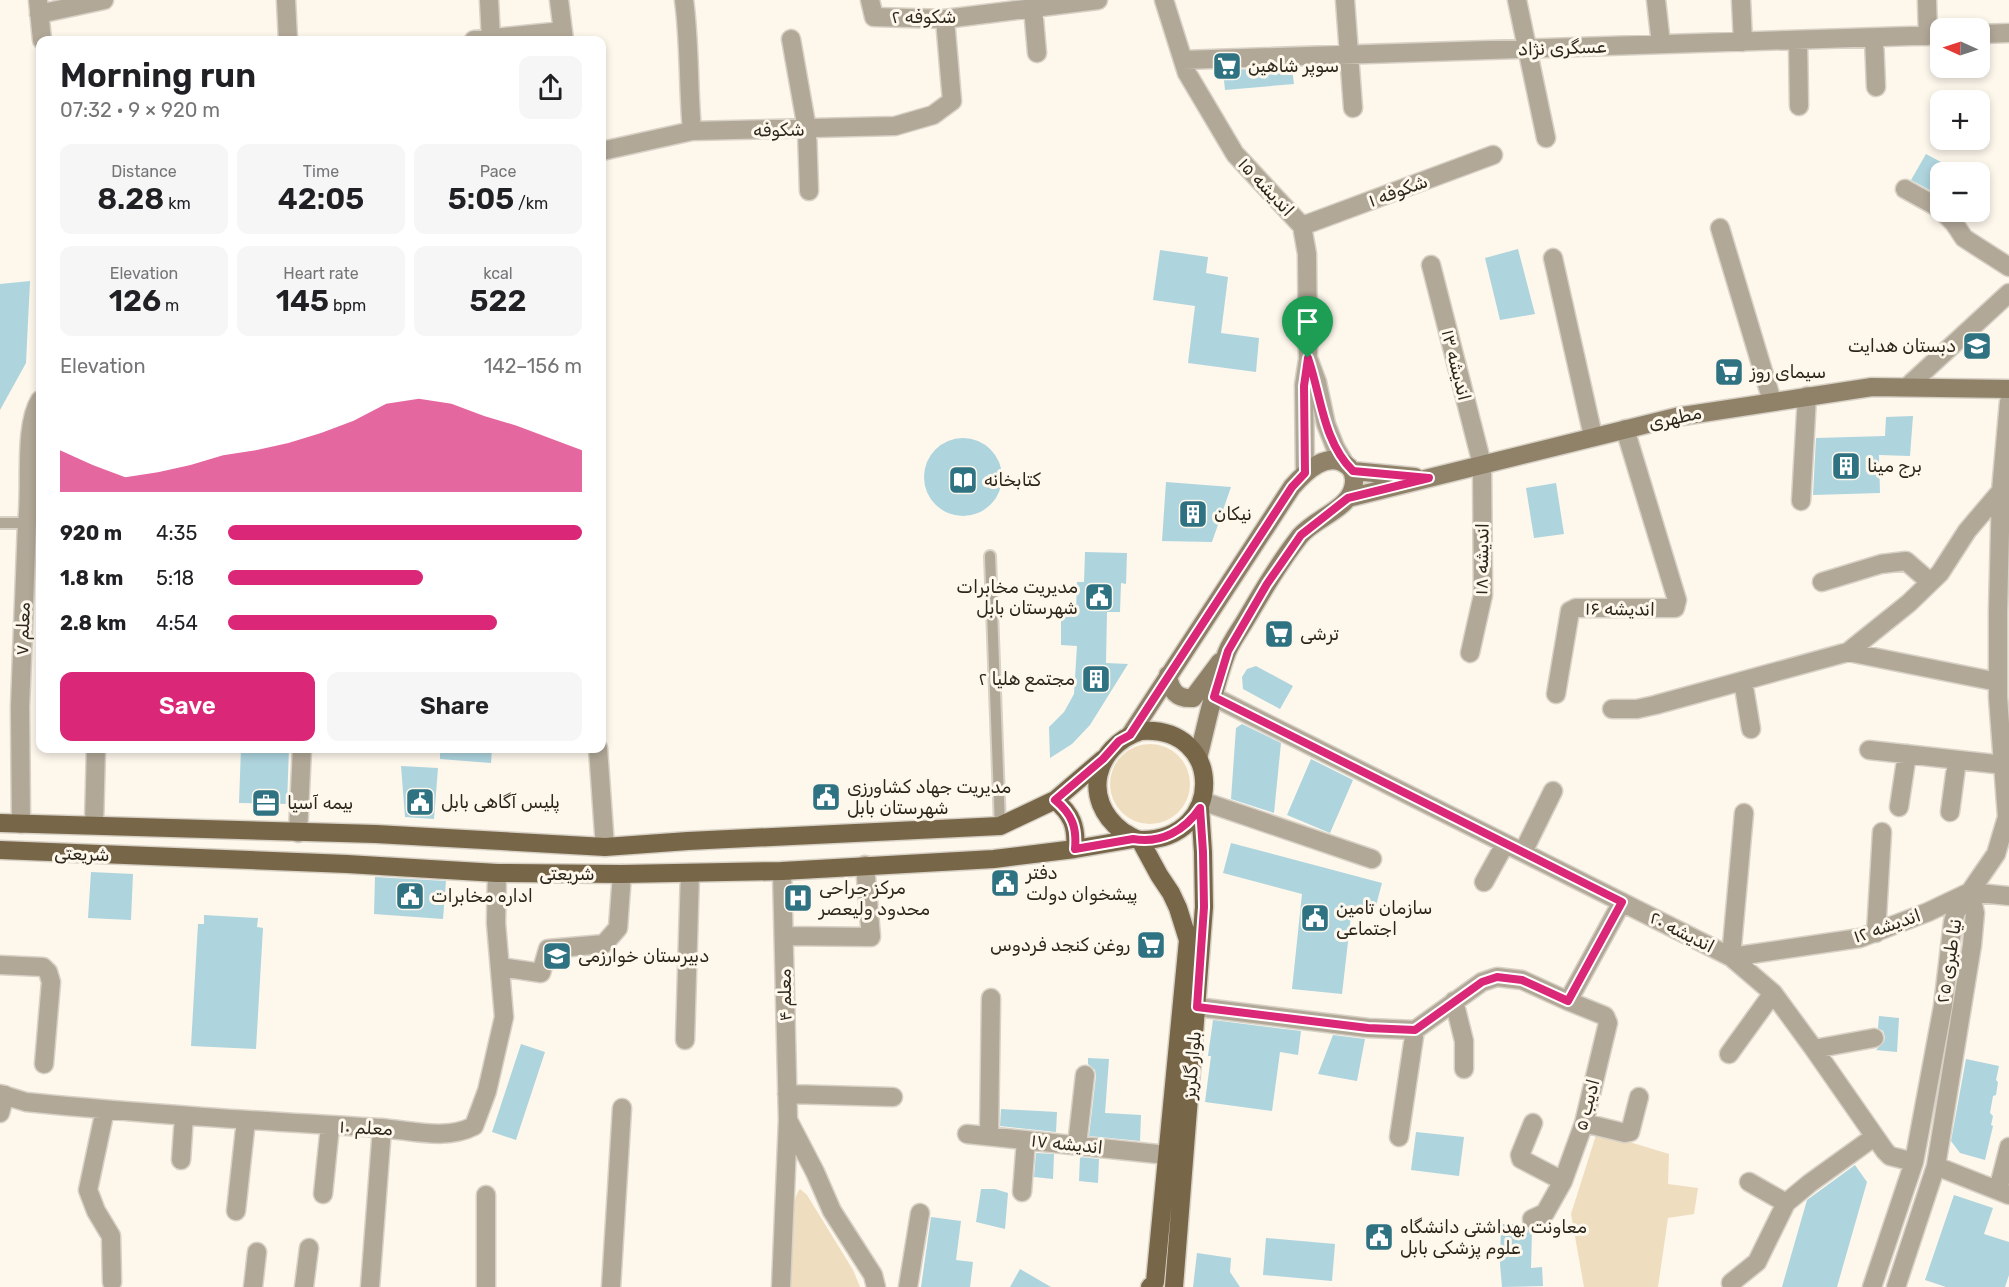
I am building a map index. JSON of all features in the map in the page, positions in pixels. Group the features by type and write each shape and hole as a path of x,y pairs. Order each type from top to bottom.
{"main road":[{"name":"مطهری","path":"1348,498 1676,417 1772,401 1872,387 2009,389"},
{"path":"1130,735 1292,487 1305,473 1326,460 1338,461 1349,467 1429,478"},
{"path":"1168,675 1170,688 1175,694 1184,699 1193,698 1228,651 1267,584 1301,535 1348,498 1353,487 1349,467"},
{"path":"1198,758 1228,651"},
{"path":"1141,731 1163,732 1183,741 1198,758 1205,787 1201,804 1192,820 1169,836 1137,839 1112,822 1100,803 1097,788 1098,773 1103,759 1110,749 1130,735 1141,731"},
{"name":"شریعتی","path":"0,823 376,834 605,847 999,826 1055,800 1103,759"},
{"path":"1055,800 1066,809 1073,821 1076,835 1075,849"},
{"name":"بلوار گلریز","path":"1174,1287 1204,907 1201,804"},
{"path":"374,865 376,834"},
{"name":"شریعتی","path":"0,850 374,865 497,873 622,874 782,871 994,859 1137,839"},
{"name":"بلوار گلریز","path":"1137,839 1171,893 1188,940 1155,1282 1150,1287"}],"street":[{"path":"42,36 38,7 104,0"},
{"path":"286,0 288,36"},
{"path":"484,36 489,0"},
{"path":"559,0 563,36"},
{"path":"684,0 689,37 688,82 692,131"},
{"name":"شکوفه ۲","path":"870,0 874,17 945,19 983,7 1033,8 1098,0"},
{"name":"اندیشه ۱۵","path":"1164,0 1187,73 1235,154 1302,226 1307,254 1308,358 1317,382 1326,424 1335,447 1349,467"},
{"path":"1344,0 1353,108"},
{"path":"1517,0 1546,138"},
{"path":"1656,0 1661,44"},
{"path":"1741,0 1743,42"},
{"path":"1927,0 1930,18"},
{"path":"1033,8 1036,53"},
{"name":"شکوفه","path":"606,150 692,131 895,126 933,115 952,101 945,19"},
{"path":"1990,34 2009,33"},
{"name":"عسگری نژاد","path":"1183,60 1930,36"},
{"path":"1874,38 1876,87"},
{"path":"791,39 807,129 809,191"},
{"path":"1798,40 1799,106"},
{"name":"شکوفه ۱","path":"1302,226 1493,155"},
{"path":"1905,189 1930,203"},
{"path":"1953,222 1964,238 2009,267"},
{"path":"1720,228 1772,401"},
{"path":"1553,258 1593,436"},
{"name":"اندیشه ١٣","path":"1431,265 1482,464"},
{"path":"1907,387 2009,294"},
{"path":"1305,473 1304,386 1308,358"},
{"path":"1801,501 1807,396"},
{"path":"2009,402 2001,491 2003,591 1998,682 2004,717 2007,817 1996,854 1970,892 2009,896"},
{"name":"معلم ۷","path":"21,824 20,707 31,438 36,407"},
{"name":"اندیشه ۱۶","path":"1556,694 1570,611 1576,608 1675,608 1677,600 1625,429"},
{"name":"اندیشه ۱۸","path":"1470,652 1483,595 1482,464"},
{"path":"1612,709 1646,708 1848,652 1909,603 1940,573 1967,531 2001,491"},
{"path":"1822,582 1881,564 1906,561 1930,582"},
{"path":"1848,652 1998,682"},
{"path":"1743,681 1751,729"},
{"name":"اندیشه ۲۰","path":"1214,697 1731,957 1773,993 1874,1137 1890,1156 1914,1162"},
{"path":"1869,750 2004,765"},
{"path":"94,825 96,753"},
{"path":"298,833 302,753"},
{"path":"598,753 605,847"},
{"path":"1899,807 1907,754"},
{"path":"1950,812 1957,760"},
{"path":"1523,852 1553,791"},
{"path":"1201,804 1372,859"},
{"path":"1731,957 1743,813"},
{"path":"1876,933 1882,832"},
{"path":"1484,882 1506,844"},
{"path":"784,936 871,937 865,866"},
{"name":"معلم ۴","path":"781,1287 788,1120 782,871"},
{"name":"معلم ۱۰","path":"2,1094 26,1102 105,1110 382,1128 438,1134 464,1132 474,1126 487,1091 504,1017 496,923 497,873"},
{"path":"685,1040 690,873"},
{"path":"500,967 541,973 548,949 604,944 618,928 622,874"},
{"name":"اندیشه ۱۲","path":"1731,957 1860,938 1928,912 1970,892"},
{"name":"نیا طبری ۲۵","path":"1880,1284 1914,1162 1943,1006 1953,922 1956,912 1970,892"},
{"name":"نیا طبری ۲۵","path":"1896,1287 1936,1167 1972,945 1975,913 1970,892"},
{"path":"1197,1007 1368,1028 1415,1030 1482,982 1497,977 1522,980 1568,1001 1622,902"},
{"path":"0,965 43,967 48,972 51,982 44,1065"},
{"path":"1730,1054 1773,993"},
{"path":"989,1136 991,998"},
{"path":"1454,1001 1464,1041 1464,1069"},
{"name":"ادیب ۵","path":"1532,1219 1545,1213 1563,1180 1584,1123 1608,1023 1605,1017 1568,1001"},
{"path":"1399,1137 1415,1030"},
{"path":"1814,1049 1874,1038"},
{"path":"1077,1145 1085,1075"},
{"path":"0,1113 2,1094"},
{"path":"787,1094 893,1097"},
{"path":"1584,1123 1625,1133 1630,1132 1639,1097"},
{"path":"610,1287 622,1108"},
{"path":"105,1110 88,1190 96,1211 111,1236 112,1281"},
{"path":"181,1160 184,1116"},
{"path":"236,1211 246,1120"},
{"path":"788,1120 832,1211 873,1275 876,1287"},
{"path":"1533,1123 1520,1155 1521,1159 1563,1180"},
{"path":"323,1194 330,1126"},
{"path":"370,1287 382,1128"},
{"name":"اندیشه ۱۷","path":"967,1134 1167,1155"},
{"path":"1731,1283 1757,1262 1786,1203 1874,1137"},
{"path":"1022,1192 1026,1140"},
{"path":"1936,1167 2003,1193 2009,1147"},
{"path":"1749,1182 1786,1203"},
{"path":"486,1195 486,1287"},
{"path":"908,1287 920,1213"},
{"path":"304,1287 309,1248"},
{"path":"253,1287 257,1252"}],"lane":[{"path":"0,523 27,523"},
{"path":"990,556 999,826"}],"shaded area":[{"path":"1150,744 1165,747 1178,756 1187,769 1190,784 1187,799 1178,812 1165,821 1150,824 1135,821 1122,812 1113,799 1110,784 1113,769 1122,756 1135,747"},
{"path":"1597,1132 1669,1154 1668,1184 1698,1188 1694,1214 1668,1218 1658,1287 1584,1287 1571,1214"},
{"path":"800,1189 807,1195 853,1270 860,1287 791,1287 792,1220 796,1195"}],"building":[{"path":"1292,68 1294,84 1225,90 1223,70"},
{"path":"1926,154 1941,162 1930,162 1930,190 1911,180"},
{"path":"1518,249 1535,314 1500,320 1485,258"},
{"path":"1160,250 1208,257 1206,273 1228,277 1221,333 1259,338 1256,372 1188,363 1195,306 1153,300"},
{"path":"30,281 26,363 0,410 0,284"},
{"name":"برج مینا","path":"1913,416 1910,456 1879,455 1880,493 1813,495 1816,438 1885,436 1886,417"},
{"name":"کتابخانه","path":"955,438 971,438 985,444 996,455 1002,469 1002,485 996,499 985,510 971,516 955,516 941,510 930,499 924,485 924,469 930,455 941,444"},
{"name":"نیکان","path":"1166,482 1231,487 1212,542 1162,541"},
{"path":"1556,483 1564,534 1534,538 1526,488"},
{"path":"1085,552 1127,553 1126,584 1121,583 1120,612 1107,612 1106,663 1128,664 1090,725 1072,744 1050,758 1049,727 1064,712 1074,694 1077,646 1061,645 1061,611 1076,611 1077,582 1084,582"},
{"path":"1256,666 1293,686 1280,709 1243,689 1242,677 1247,669"},
{"path":"1242,724 1281,743 1274,813 1231,799 1236,728"},
{"path":"241,753 289,753 287,804 239,803"},
{"path":"440,753 492,753 491,763 440,759"},
{"path":"1311,759 1353,780 1330,833 1287,815"},
{"name":"پلیس آگاهی بابل","path":"401,766 438,768 434,819 405,817"},
{"path":"1231,843 1382,883 1374,913 1352,907 1342,994 1292,989 1302,894 1223,873"},
{"path":"91,872 133,874 131,920 88,918"},
{"name":"اداره مخابرات","path":"375,877 446,881 443,919 374,914"},
{"path":"204,915 258,918 257,927 263,928 256,1049 191,1046 198,924 204,924"},
{"path":"1879,1016 1899,1018 1897,1052 1876,1050 1884,1042 1885,1037 1883,1031 1878,1028"},
{"path":"1213,1020 1301,1031 1298,1055 1280,1052 1272,1111 1205,1102"},
{"path":"1333,1035 1365,1039 1357,1081 1318,1074"},
{"path":"521,1044 545,1052 516,1140 492,1132"},
{"path":"1088,1058 1109,1059 1105,1113 1141,1115 1140,1141 1089,1136 1096,1076 1095,1070 1088,1064"},
{"path":"1966,1059 1999,1066 1996,1095 1993,1096 1990,1113 1993,1116 1991,1125 1993,1126 1985,1160 1960,1153 1951,1141"},
{"path":"1001,1109 1057,1112 1056,1132 1000,1126"},
{"path":"1416,1132 1464,1137 1459,1176 1411,1170"},
{"path":"1036,1153 1054,1154 1053,1179 1034,1177"},
{"path":"1080,1157 1099,1159 1098,1183 1079,1181"},
{"path":"1855,1165 1867,1182 1837,1287 1782,1287 1807,1200"},
{"path":"981,1189 995,1189 1008,1193 1005,1229 976,1222"},
{"path":"1954,1195 1993,1208 1984,1234 2009,1242 2009,1275 2005,1287 1946,1287 1925,1280"},
{"path":"931,1217 961,1221 956,1260 973,1262 970,1287 921,1287"},
{"path":"1501,1224 1522,1224 1532,1230 1531,1268 1542,1267 1543,1286 1502,1287"},
{"path":"1266,1238 1335,1244 1332,1281 1263,1275"},
{"path":"1197,1253 1231,1258 1230,1272 1240,1287 1193,1287"},
{"path":"1020,1269 1051,1287 1010,1287"}],"place":[{"name":"سوپر شاهین","path":"1227,66"},
{"name":"دبستان هدایت","path":"1977,346"},
{"name":"سیمای روز","path":"1729,372"},
{"name":"برج مینا","path":"1846,466"},
{"name":"کتابخانه","path":"963,480"},
{"name":"نیکان","path":"1193,514"},
{"name":"مدیریت مخابرات شهرستان بابل","path":"1099,597"},
{"name":"ترشی","path":"1279,634"},
{"name":"مجتمع هلیا ۲","path":"1096,679"},
{"name":"مدیریت جهاد کشاورزی شهرستان بابل","path":"826,797"},
{"name":"پلیس آگاهی بابل","path":"420,802"},
{"name":"بیمه آسیا","path":"266,803"},
{"name":"دفتر پیشخوان دولت","path":"1005,883"},
{"name":"اداره مخابرات","path":"410,896"},
{"name":"مرکز جراحی محدود ولیعصر","path":"798,898"},
{"name":"سازمان تامین اجتماعی","path":"1315,918"},
{"name":"روغن کنجد فردوس","path":"1151,945"},
{"name":"دبیرستان خوارزمی","path":"557,956"},
{"name":"معاونت بهداشتی دانشگاه علوم پزشکی بابل","path":"1379,1237"}],"route":[{"path":"1308,358 1317,382 1326,424 1345,464 1353,471 1429,478 1348,498 1301,535 1267,584 1228,651 1214,697 1622,902 1568,1001 1522,980 1497,977 1482,982 1415,1030 1368,1028 1197,1007 1204,907 1200,808 1192,820 1169,836 1155,839 1133,839 1075,849 1076,835 1073,821 1066,809 1055,800 1103,759 1119,741 1130,735 1292,487 1305,473 1304,386 1308,358"}]}
